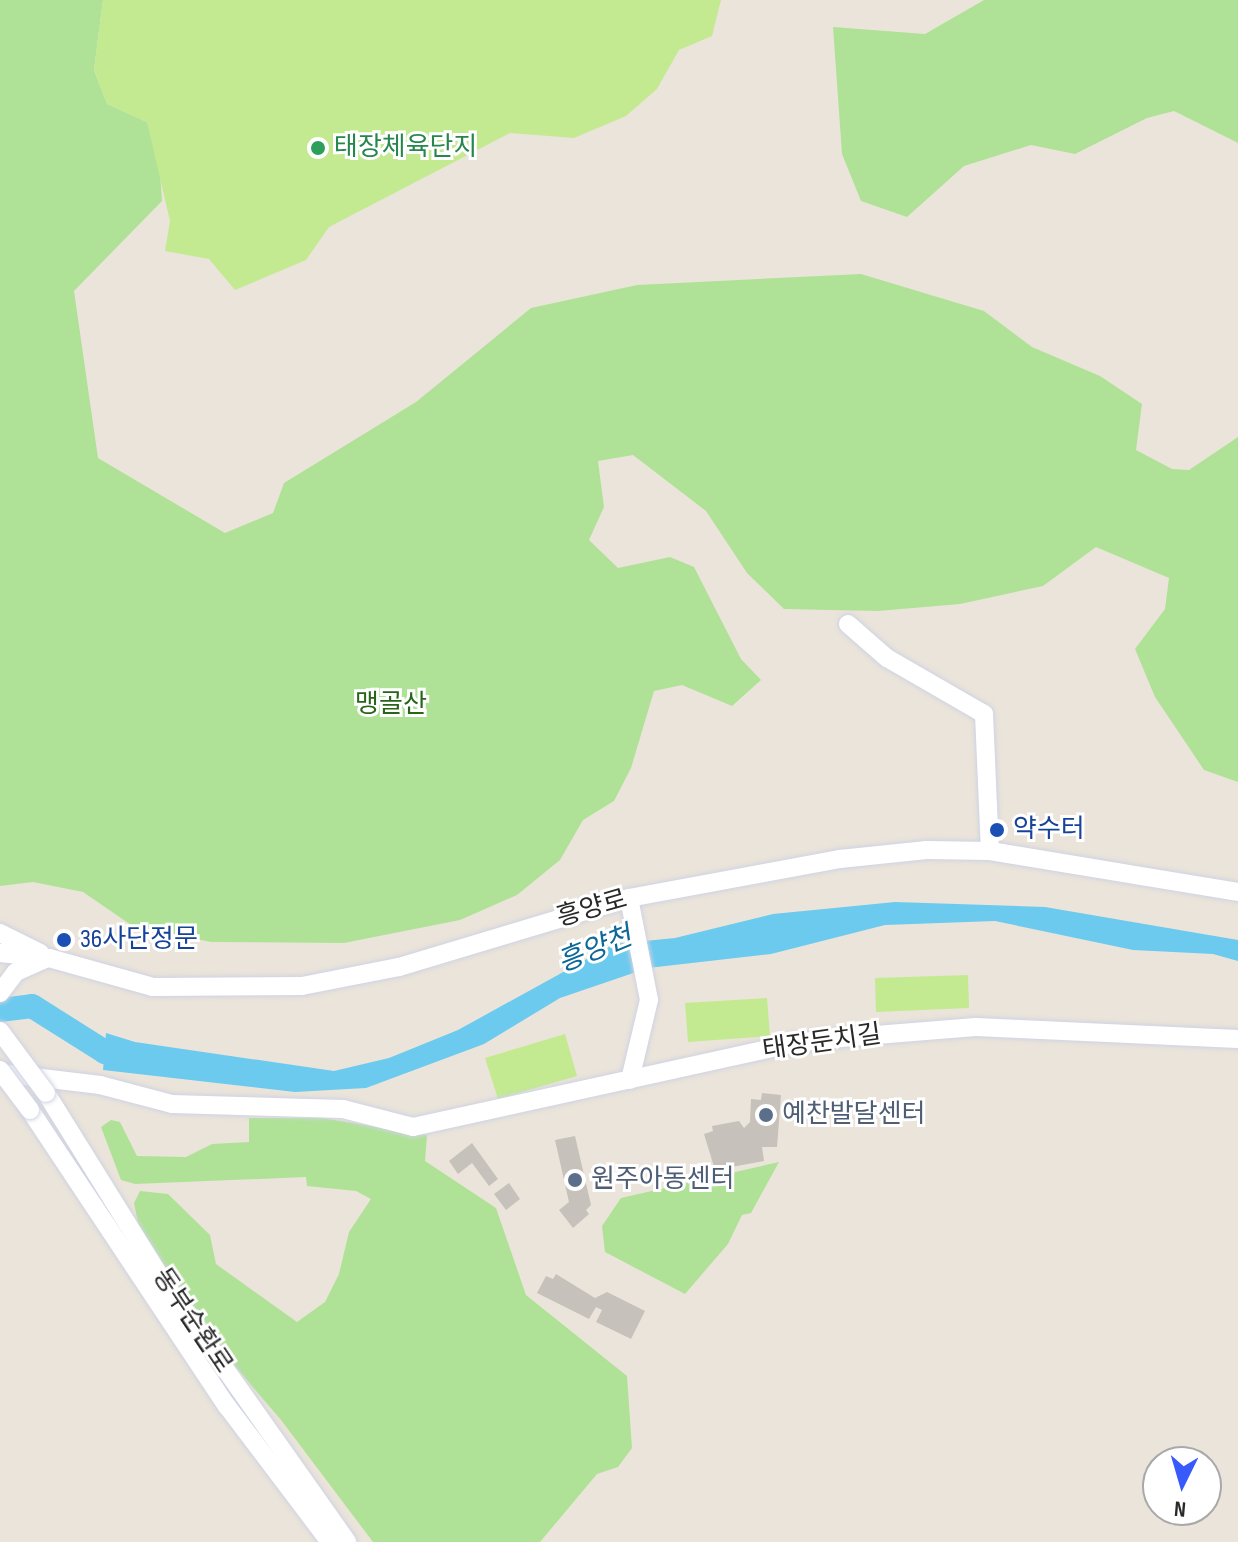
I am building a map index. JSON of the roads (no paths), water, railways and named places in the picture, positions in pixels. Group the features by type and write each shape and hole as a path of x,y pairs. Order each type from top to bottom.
{"street":[{"path":"848,624 887,658 984,714 990,851"},
{"name":"흥양로","path":"0,953 49,958 153,987 302,986 399,967 629,898 840,859 990,851 1238,892"},
{"path":"629,898 649,1000 630,1080"},
{"path":"0,933 49,958"},
{"path":"0,993 16,972 49,958"},
{"name":"태장둔치길","path":"0,1072 100,1085 172,1104 343,1109 413,1127 794,1043 976,1027 1238,1039"},
{"name":"동부순환로","path":"0,1031 46,1093 161,1278 347,1542"},
{"name":"동부순환로","path":"0,1072 30,1110 227,1406 330,1542"}],"water":[{"path":"895,902 1045,907 1238,940 1238,961 1213,954 1133,950 995,921 885,925 771,954 648,968 560,998 484,1044 366,1088 295,1092 103,1070 106,1033 135,1042 334,1071 389,1058 458,1030 614,944 675,938 773,914"}],"waterway":[{"name":"흥양천","path":"0,1010 32,1006 105,1052 134,1059"}],"place":[{"name":"태장체육단지","path":"318,148"},
{"name":"약수터","path":"997,830"},
{"name":"36사단정문","path":"64,940"},
{"name":"예찬발달센터","path":"766,1115"},
{"name":"원주아동센터","path":"575,1180"}],"park label":[{"name":"맹골산","path":"391,705"}]}
